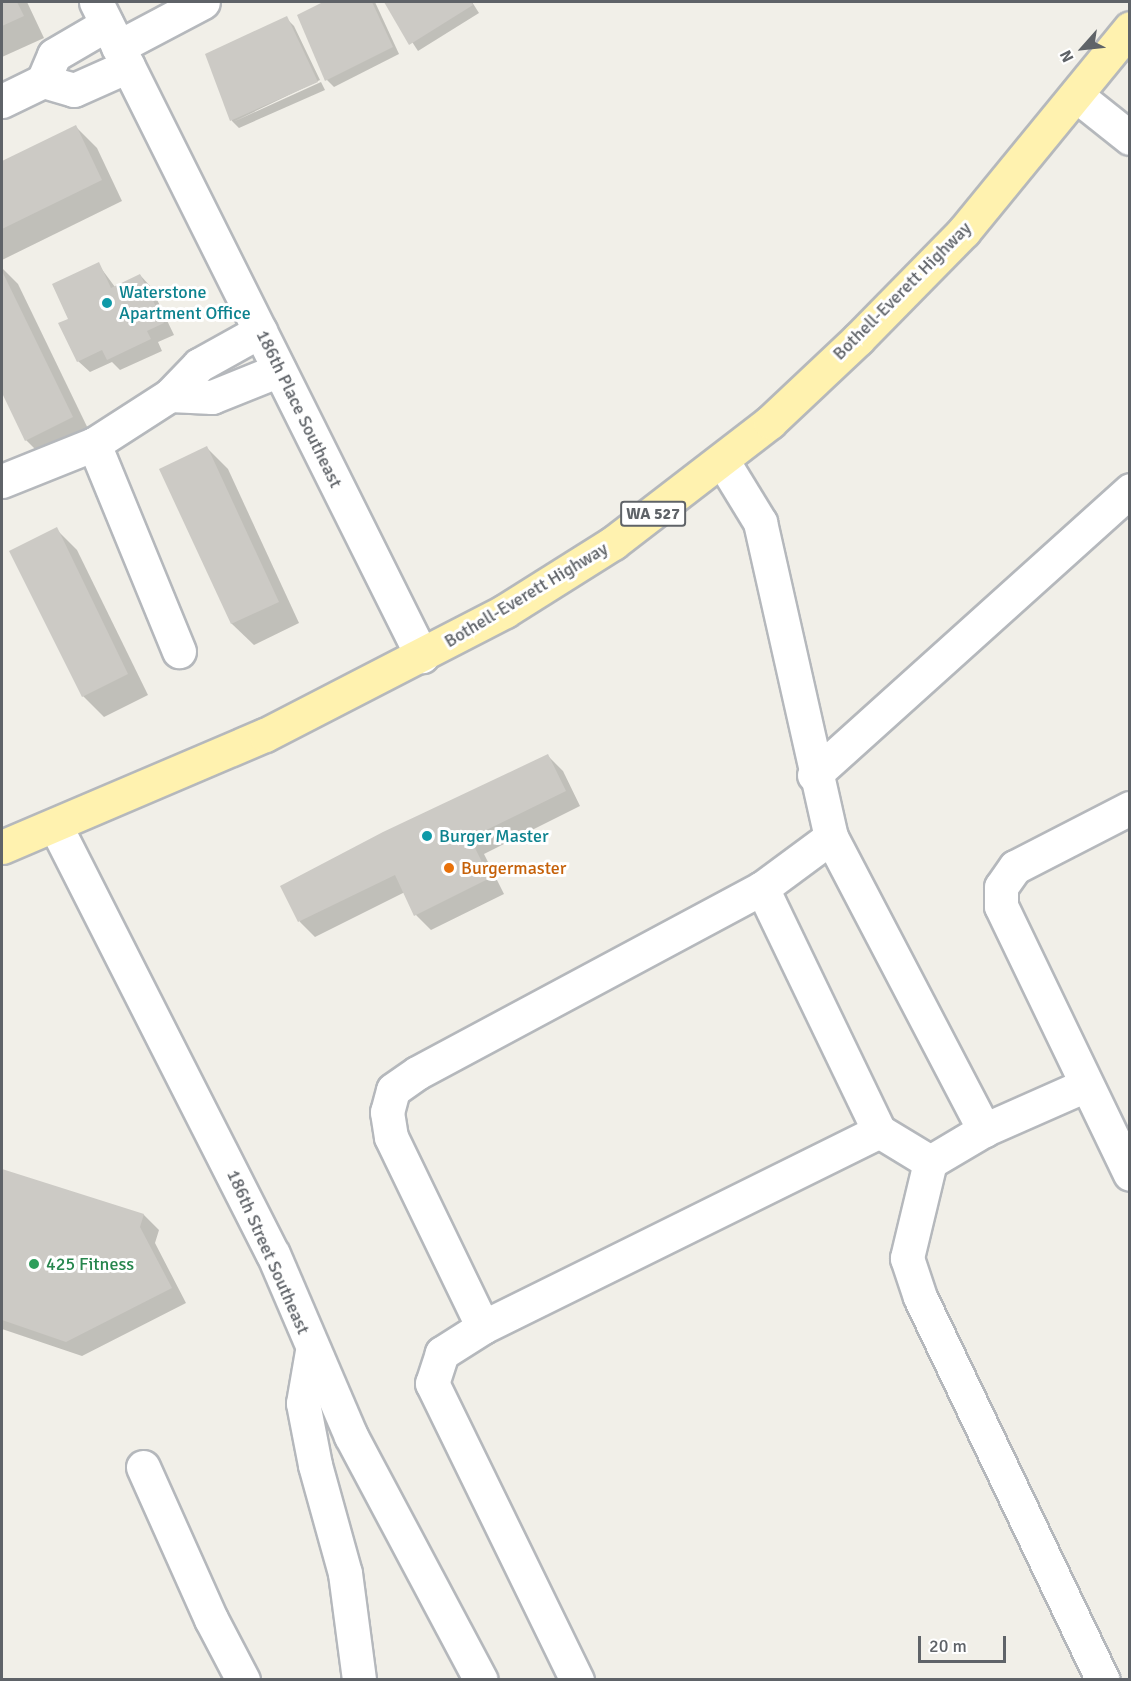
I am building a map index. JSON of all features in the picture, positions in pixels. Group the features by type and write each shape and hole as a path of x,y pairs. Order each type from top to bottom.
{"main road":[{"name":"Bothell-Everett Highway","path":"2,847 265,735 422,656 505,611 613,543 770,422 858,339 964,231 1130,28"}],"street":[{"path":"44,81 54,55 202,2"},
{"path":"2,101 44,81 74,90 112,35"},
{"name":"186th Place Southeast","path":"112,35 422,656"},
{"path":"1076,95 1130,138"},
{"path":"2,481 94,444 170,395 199,365 260,331"},
{"path":"170,395 212,397 279,370"},
{"path":"94,444 179,651"},
{"path":"722,460 760,522 814,776 831,837 984,1130"},
{"path":"814,776 1130,490"},
{"path":"1130,808 1015,867 1001,887 1001,906 1015,941 1130,1174"},
{"name":"186th Street Southeast","path":"55,825 268,1243 312,1351 351,1436 482,1680"},
{"path":"483,1327 398,1156 387,1112 393,1090 417,1073 762,888 831,837"},
{"path":"762,888 879,1131 930,1162"},
{"path":"1086,1085 984,1130 930,1162 907,1258 920,1297 1103,1680"},
{"path":"577,1680 432,1383 442,1353 483,1327 879,1131"},
{"path":"312,1351 303,1402 315,1465 345,1573 359,1680"},
{"path":"143,1467 211,1619 243,1680"}],"building":[{"path":"2,2 17,2 24,16 2,26"},
{"path":"323,2 372,2 393,47 325,81 297,15"},
{"path":"384,2 471,2 473,5 409,45"},
{"path":"287,16 318,82 230,121 205,54"},
{"path":"76,125 102,180 2,229 2,161"},
{"name":"Waterstone Apartment Office","path":"99,262 111,288 140,274 164,323 147,331 151,339 107,360 102,350 77,362 58,323 68,319 52,284"},
{"path":"2,271 73,417 25,441 2,393"},
{"path":"207,446 279,602 231,624 159,469"},
{"path":"57,527 128,674 82,697 9,551"},
{"name":"Burger Master","path":"548,754 566,791 470,838 490,878 414,916 395,875 298,922 280,886 383,832"},
{"path":"2,1169 144,1214 140,1227 172,1288 66,1342 2,1320"}],"place":[{"name":"Waterstone Apartment Office","path":"107,303"},
{"name":"Burger Master","path":"427,836"},
{"name":"Burgermaster","path":"449,868"},
{"name":"425 Fitness","path":"34,1264"}]}
